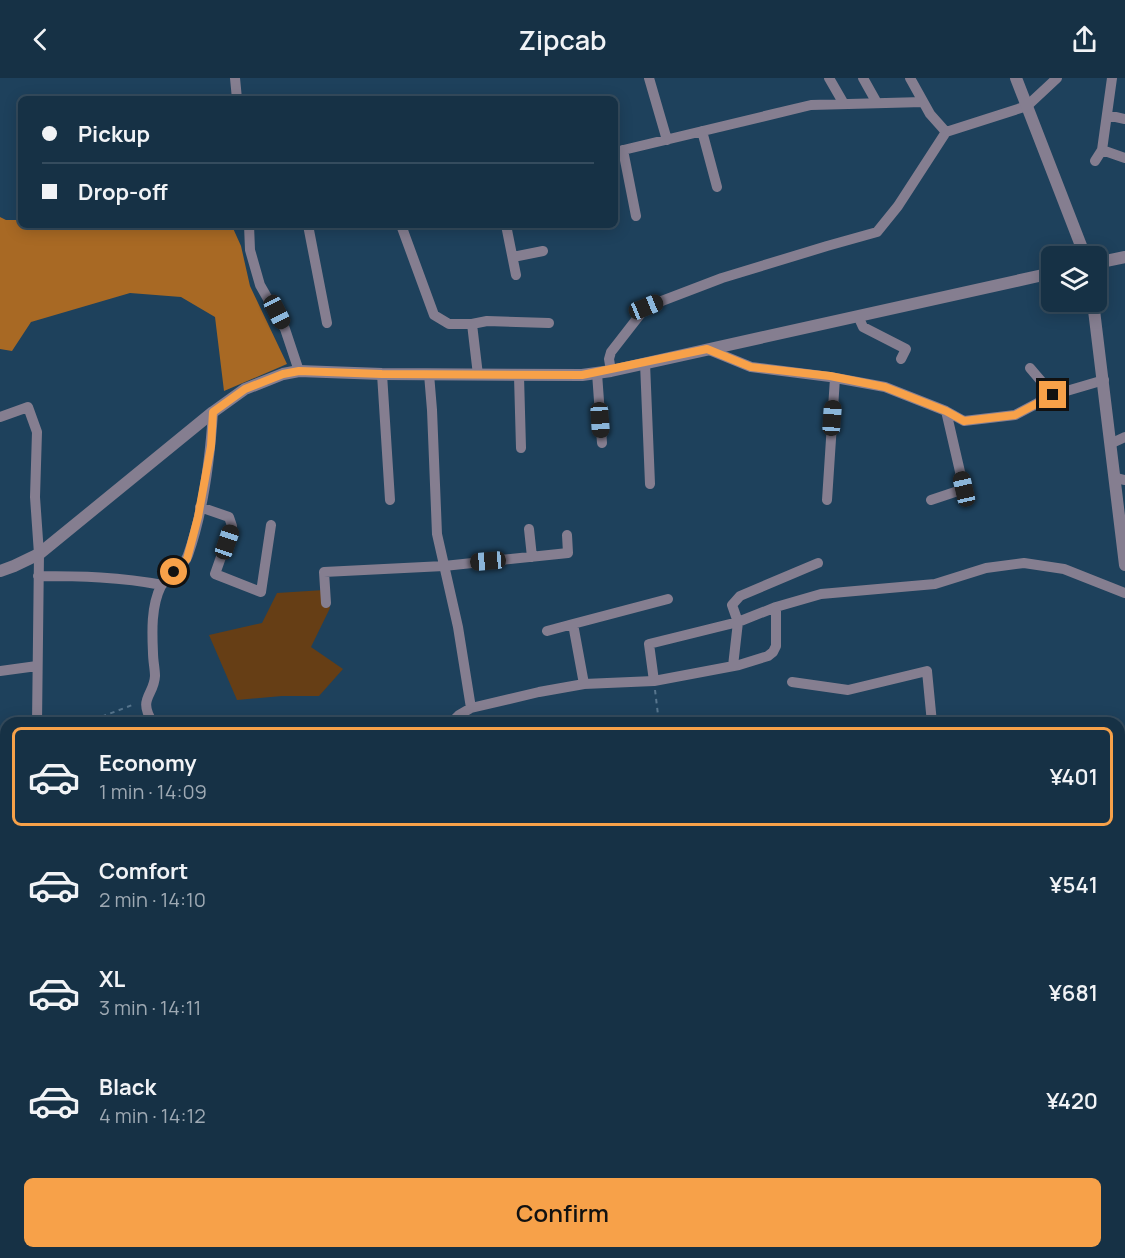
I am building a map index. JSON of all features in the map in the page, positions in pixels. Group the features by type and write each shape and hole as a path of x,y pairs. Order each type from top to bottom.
{"street":[{"path":"235,78 237,96"},
{"path":"649,78 667,140"},
{"path":"829,78 844,104"},
{"path":"863,78 877,103"},
{"path":"910,78 923,102 946,132"},
{"path":"1016,78 1081,246"},
{"path":"611,371 609,359 611,352 646,307 722,278 878,232 898,206 946,132 1027,106 1057,78"},
{"path":"1095,161 1102,150 1112,78"},
{"path":"636,216 619,151 811,105 923,102"},
{"path":"1107,115 1125,119"},
{"path":"702,131 717,187"},
{"path":"1102,150 1125,158"},
{"path":"249,228 250,250 260,285 285,329 299,371"},
{"path":"309,228 327,323"},
{"path":"402,228 434,315 449,324 488,321 549,323"},
{"path":"507,228 516,275"},
{"path":"513,257 543,251"},
{"path":"1107,261 1125,257"},
{"path":"0,571 39,554 213,412 245,389 283,374 299,371 519,376 582,375 611,371 1041,275"},
{"path":"1094,312 1112,443 1120,479 1125,565"},
{"path":"858,316 863,327 906,349 901,359"},
{"path":"472,324 478,375"},
{"path":"707,349 751,367 885,387 946,411 964,421 1015,415 1053,395 1104,380"},
{"path":"645,363 650,484"},
{"path":"1030,368 1053,395"},
{"path":"597,373 602,443"},
{"path":"382,374 390,500"},
{"path":"429,374 437,534 458,627 471,708"},
{"path":"519,376 521,448"},
{"path":"827,500 836,378"},
{"path":"0,417 28,407 37,432 35,497 39,554 37,717"},
{"path":"931,500 964,489 946,411"},
{"path":"149,717 147,700 155,678 153,614 162,585 187,559 200,507 211,446 213,412"},
{"path":"1112,443 1125,437"},
{"path":"200,507 229,517 232,526 215,574 261,592 271,525"},
{"path":"530,529 532,557"},
{"path":"326,603 324,572 444,566 568,554 567,535"},
{"path":"733,666 738,622 732,605 740,596 818,563"},
{"path":"654,681 649,644 738,622 776,607 821,594 935,584 986,568 1024,563 1064,569 1125,593"},
{"path":"39,576 89,577 162,585"},
{"path":"547,631 668,599"},
{"path":"457,717 471,708 539,692 584,684 654,681 733,666 768,656 776,646 776,607"},
{"path":"573,624 584,684"},
{"path":"0,671 37,666"},
{"path":"792,682 848,690 927,671 931,717"}],"path":[{"path":"654,681 658,717"},
{"path":"101,717 147,700"}],"shaded area":[{"path":"0,217 6,220 18,220 18,228 233,228 241,246 250,286 287,364 224,391 215,317 181,297 130,293 31,322 12,351 0,349"},
{"path":"324,590 330,608 311,647 343,669 319,696 282,696 237,700 209,635 262,623 277,593"}],"route":[{"path":"174,572 187,559 198,517 211,446 213,412 245,389 283,374 299,371 382,374 582,375 611,371 707,349 751,367 830,376 885,387 946,411 964,421 1015,415 1053,395"}]}
